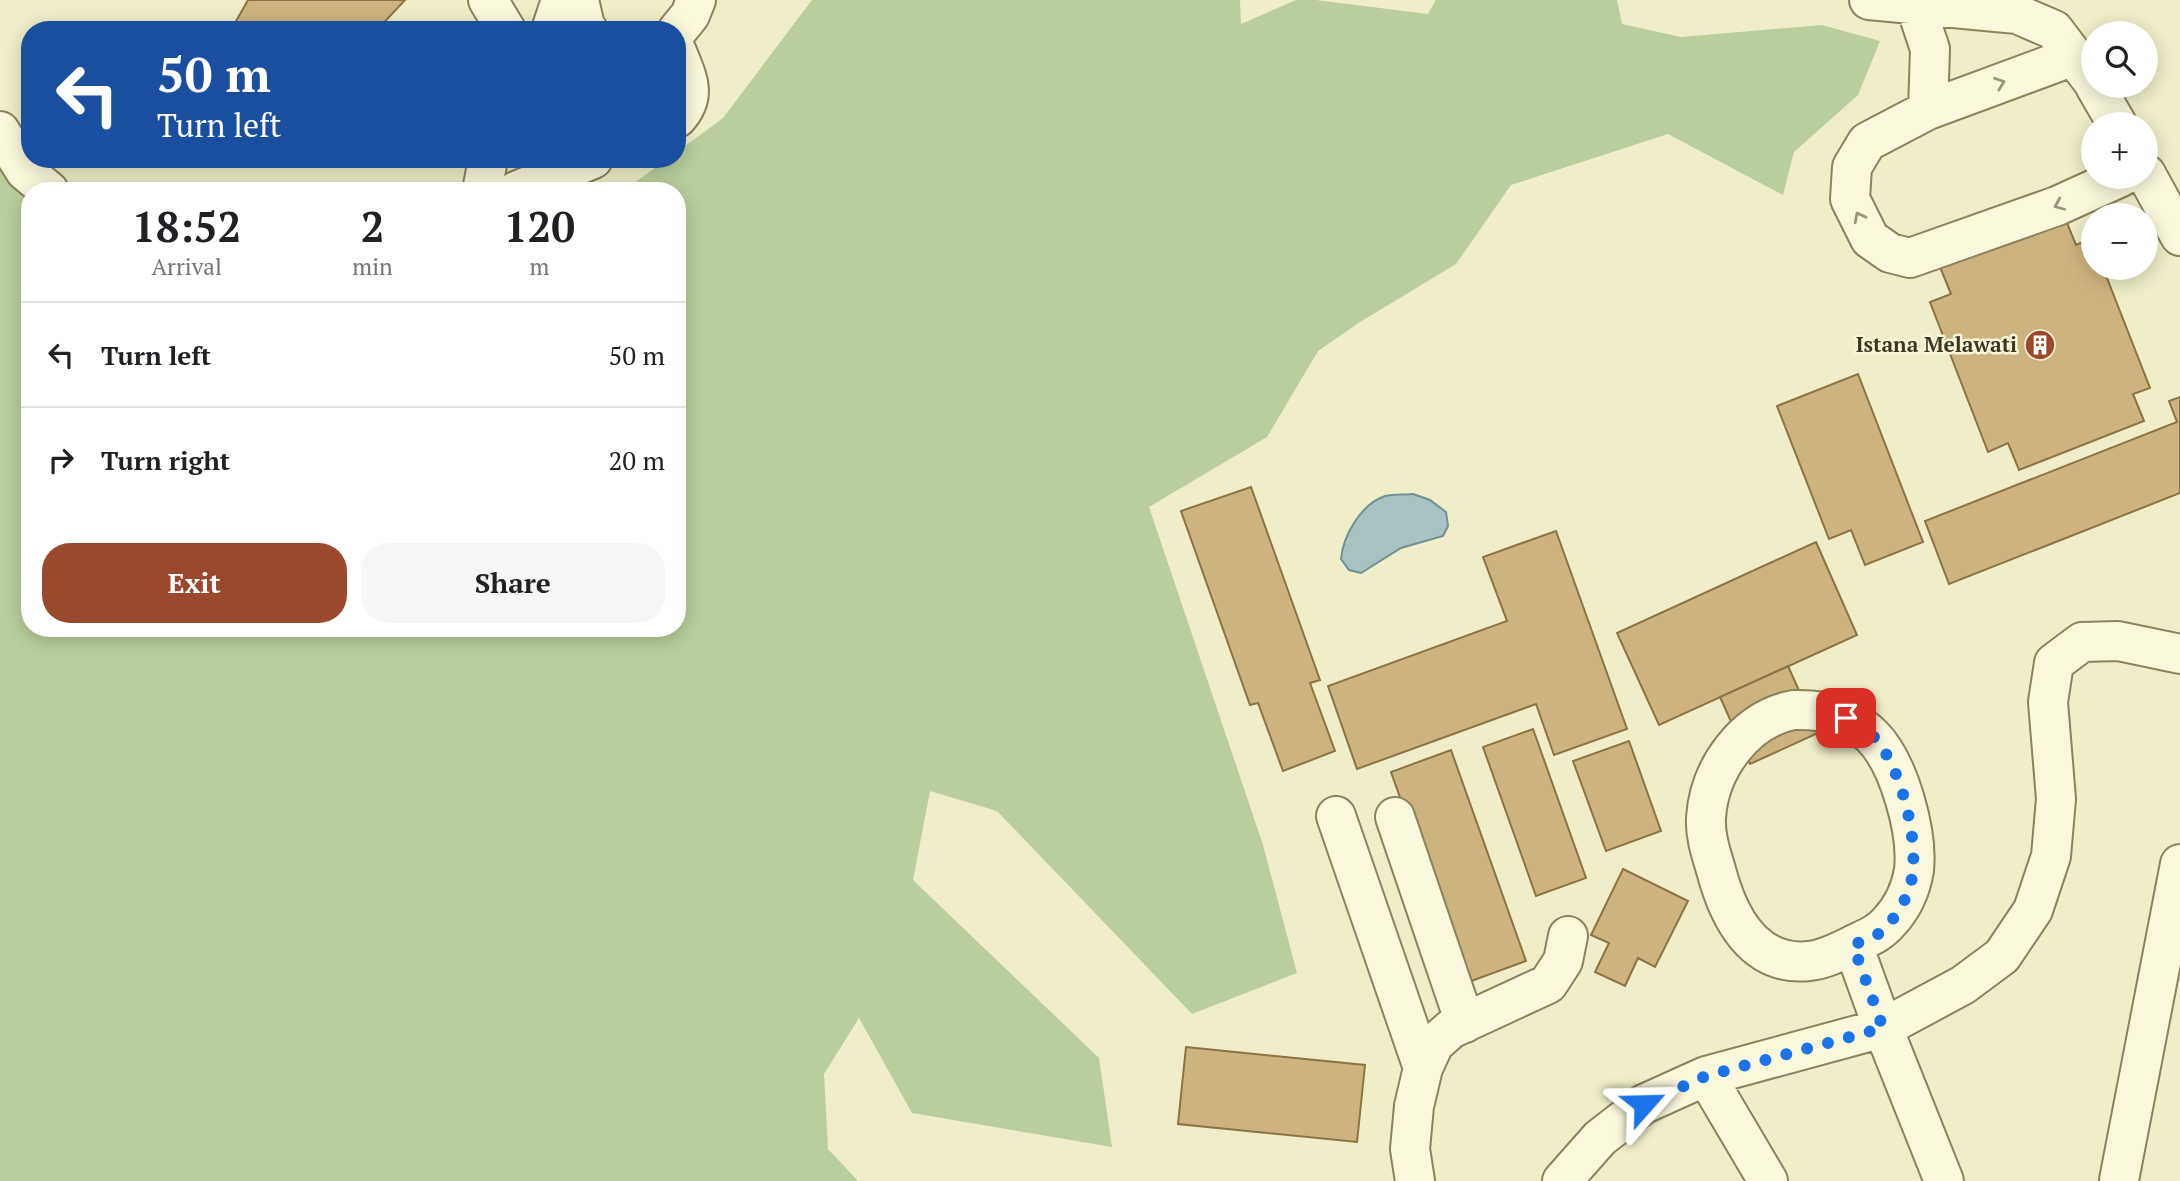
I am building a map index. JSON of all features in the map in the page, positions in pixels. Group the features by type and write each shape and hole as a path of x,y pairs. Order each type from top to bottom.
{"lane":[{"path":"488,0 501,21"},
{"path":"554,21 561,0"},
{"path":"579,0 584,21"},
{"path":"681,21 690,15 696,0"},
{"path":"1869,0 2017,15 2054,30 2081,67"},
{"path":"1915,4 1930,49 1928,110"},
{"path":"2081,76 1928,110 1867,142 1852,167 1850,199 1870,239 1890,253 1910,258 2057,206 2095,189"},
{"path":"686,79 691,95 686,108"},
{"path":"0,131 21,165"},
{"path":"23,168 38,182"},
{"path":"536,182 571,168"},
{"path":"2154,189 2180,236"},
{"path":"1562,1181 1600,1138 1644,1104 1706,1076 1883,1028 1963,985 2002,956 2033,910 2051,856 2055,810 2048,702 2054,663 2082,642 2118,641 2180,654"},
{"path":"1811,709 1829,712 1860,726 1885,753 1899,783 1913,845 1913,871 1908,892 1900,908 1876,935 1853,945 1823,958 1807,961 1789,961 1771,955 1755,946 1742,932 1728,907 1717,876 1706,838 1706,820 1713,782 1738,742 1756,726 1776,714 1811,709"},
{"path":"1336,816 1423,1068"},
{"path":"1395,817 1465,1023"},
{"path":"2119,1180 2180,864"},
{"path":"1415,1181 1410,1149 1414,1106 1423,1068 1434,1044 1451,1029 1548,984 1563,961 1568,936"},
{"path":"1853,945 1944,1181"},
{"path":"1706,1076 1768,1181"}],"green space":[{"path":"812,0 1240,0 1241,24 1296,0 1316,0 1428,14 1436,0 1617,0 1622,24 1681,37 1822,25 1880,41 1858,95 1794,152 1783,195 1668,134 1511,185 1456,264 1360,322 1318,351 1267,437 1149,507 1263,845 1297,973 1192,1014 997,811 930,791 913,880 1099,1058 1112,1147 912,1113 859,1018 824,1074 828,1149 858,1181 0,1181 0,160 21,182 21,637 686,637 686,182 635,182 655,168 686,168 686,145 723,118"}],"water":[{"path":"1413,494 1430,500 1446,512 1448,526 1443,536 1401,548 1361,573 1349,570 1341,559 1342,550 1349,531 1361,513 1385,496"}],"building":[{"path":"248,0 405,0 385,21 236,21"},
{"name":"Istana Melawati","path":"2065,218 2076,245 2081,243 2081,280 2108,280 2150,388 2133,394 2144,421 2019,470 2008,443 1988,452 1930,302 1951,294 1940,267"},
{"name":"Istana Melawati","path":"1858,374 1923,542 1865,565 1851,530 1829,539 1777,406"},
{"path":"2180,397 2180,493 1949,584 1925,521 2177,422 2169,401"},
{"path":"1251,487 1320,680 1310,683 1335,751 1283,771 1258,703 1250,705 1181,511"},
{"path":"1556,531 1627,729 1554,755 1536,704 1357,769 1328,686 1507,621 1483,557"},
{"path":"1816,542 1857,635 1659,725 1617,633"},
{"path":"1788,666 1818,733 1750,764 1720,697"},
{"path":"1533,729 1586,878 1536,896 1483,747"},
{"path":"1629,741 1661,831 1606,851 1573,761"},
{"path":"1451,750 1526,961 1466,983 1391,772"},
{"path":"1623,869 1688,901 1655,967 1638,958 1625,986 1595,972 1609,943 1591,935"},
{"path":"1186,1047 1365,1065 1357,1142 1178,1124"}],"place":[{"name":"Istana Melawati","path":"2040,345"}],"route":[{"path":"1644,1104 1706,1076 1883,1028 1853,945 1876,935 1900,908 1908,892 1913,871 1913,845 1899,783 1885,753 1872,736 1846,718"}]}
